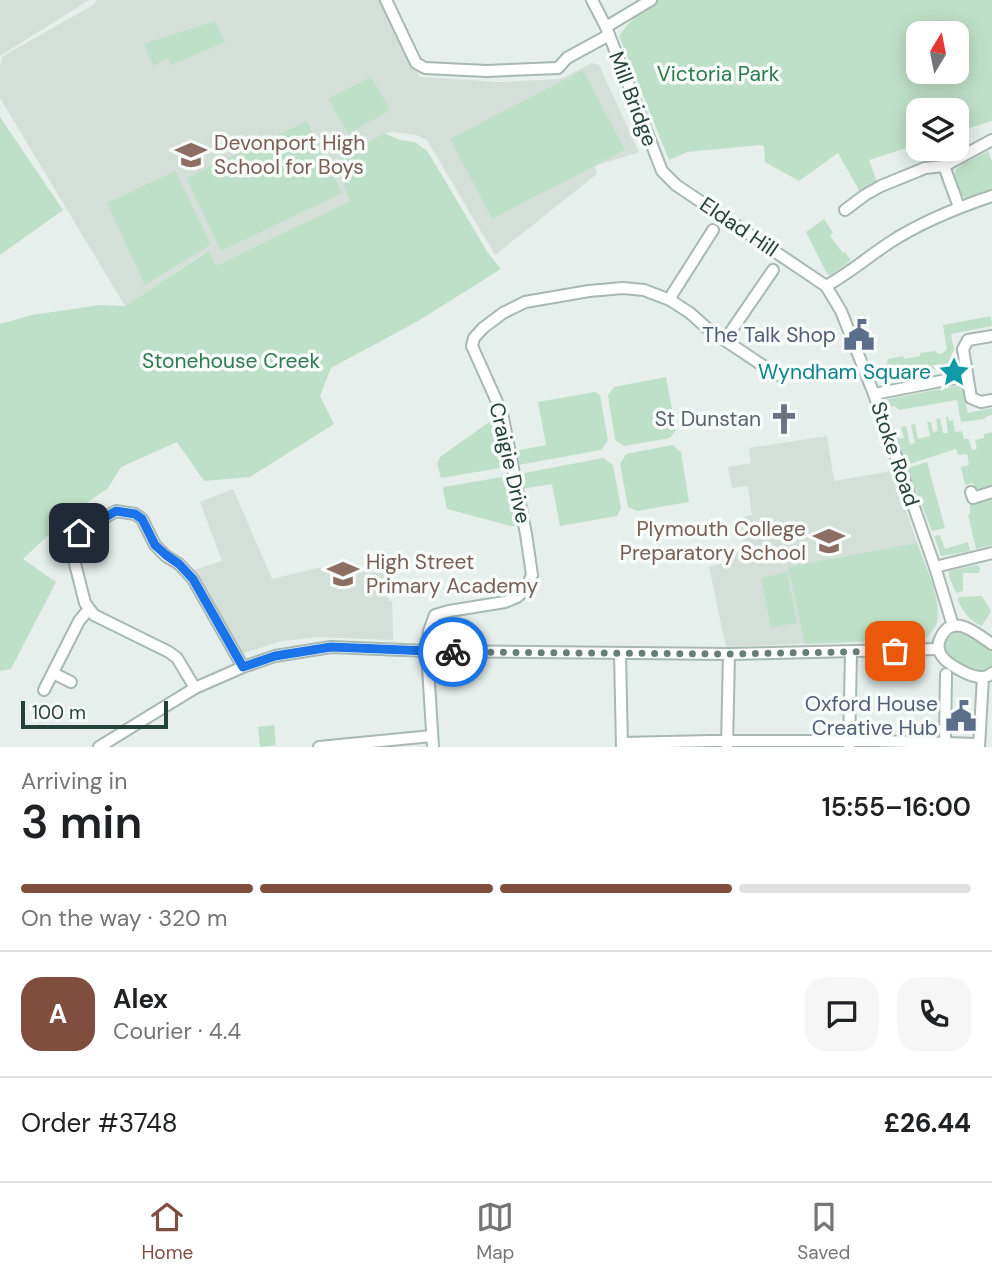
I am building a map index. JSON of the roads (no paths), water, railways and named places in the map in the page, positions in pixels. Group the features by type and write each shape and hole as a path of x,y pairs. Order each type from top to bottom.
{"street":[{"path":"386,0 416,63 425,68 487,71 558,68 566,58 651,0"},
{"name":"Mill Bridge","path":"592,0 608,31 657,163"},
{"path":"845,210 881,186 925,168 944,166 991,135"},
{"name":"Eldad Hill","path":"657,163 676,185 826,286"},
{"path":"944,166 959,207"},
{"path":"826,286 911,230 959,207 992,196"},
{"path":"670,300 713,230"},
{"path":"725,340 773,270"},
{"name":"Stoke Road","path":"826,286 841,311 874,394 953,626"},
{"name":"Craigie Drive","path":"427,651 429,631 435,615 505,602 517,597 529,584 532,575 502,413 472,346 474,338 483,328 503,313 525,302 623,288 644,290 670,300 777,376"},
{"path":"992,336 968,340 963,349 971,398 981,402 992,400"},
{"path":"874,394 967,376"},
{"path":"971,492 973,498 992,492"},
{"path":"195,688 177,657 88,610 71,548 72,541 79,533 116,511 135,514 142,519 155,545 193,579 243,667"},
{"path":"934,567 992,552"},
{"path":"44,690 79,621 88,610"},
{"path":"620,653 622,745 710,741 727,744 849,744 876,741 945,742 979,746 987,704 988,675 975,676 962,671 942,656 939,642 942,634 953,626 961,625 992,644"},
{"path":"99,747 195,688 243,667 275,656 331,647 427,651 729,654 939,649"},
{"path":"321,747 432,742 427,651"},
{"path":"849,744 851,652"},
{"path":"727,744 729,654"},
{"path":"53,673 71,682"},
{"path":"945,742 946,674"}],"place":[{"name":"Devonport High School for Boys","path":"191,155"},
{"name":"The Talk Shop","path":"859,335"},
{"name":"Wyndham Square","path":"954,372"},
{"name":"St Dunstan","path":"784,419"},
{"name":"Plymouth College Preparatory School","path":"829,541"},
{"name":"High Street Primary Academy","path":"343,574"},
{"name":"Oxford House Creative Hub","path":"961,716"}],"park label":[{"name":"Victoria Park","path":"718,74"},
{"name":"Stonehouse Creek","path":"231,361"}]}
